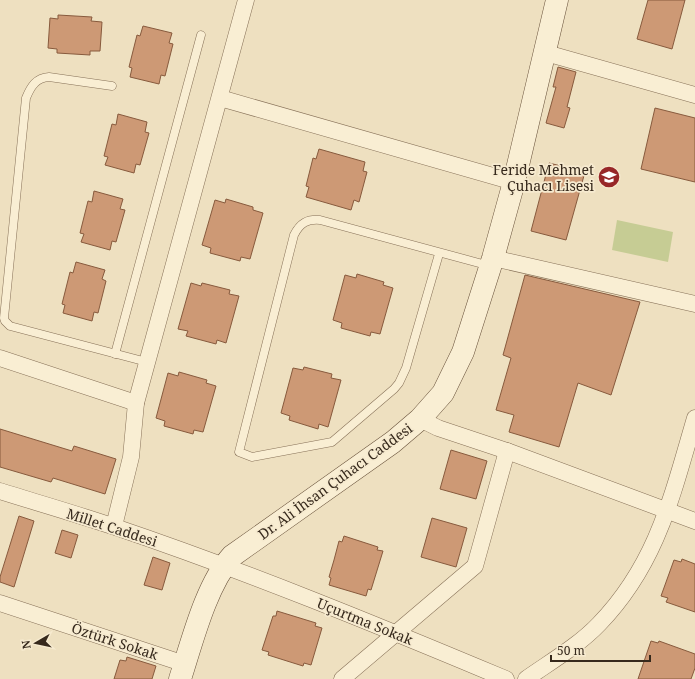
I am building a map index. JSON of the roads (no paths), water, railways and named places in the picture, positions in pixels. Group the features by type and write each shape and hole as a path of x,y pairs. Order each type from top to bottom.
{"street":[{"path":"239,0 241,21"},
{"path":"114,526 130,457 136,403 246,0"},
{"name":"Dr. Ali İhsan Çuhacı Caddesi","path":"182,672 209,596 224,565 241,548 393,442 420,419 443,393 463,352 492,262 514,182 546,53 557,0"},
{"path":"546,53 695,95"},
{"path":"220,98 514,182"},
{"path":"492,262 695,304"},
{"path":"0,358 136,403"},
{"path":"526,679 581,640 598,625 619,602 635,580 649,556 668,510 695,418"},
{"path":"420,419 438,428 507,451 695,521"},
{"path":"342,679 475,566 507,451"},
{"name":"Millet Caddesi","path":"0,491 114,526 224,565"},
{"name":"Uçurtma Sokak","path":"224,565 397,633 506,679"},
{"name":"Öztürk Sokak","path":"0,603 182,672"}],"lane":[{"path":"115,354 200,35"},
{"path":"112,86 49,76 39,79 29,90 26,98 4,321 10,326 147,362"},
{"path":"439,254 406,368 394,389 332,442 252,457 239,452 294,235 302,223 308,220 320,220 439,254 492,262"}],"place":[{"name":"Feride Mehmet Çuhacı Lisesi","path":"609,177"}]}
